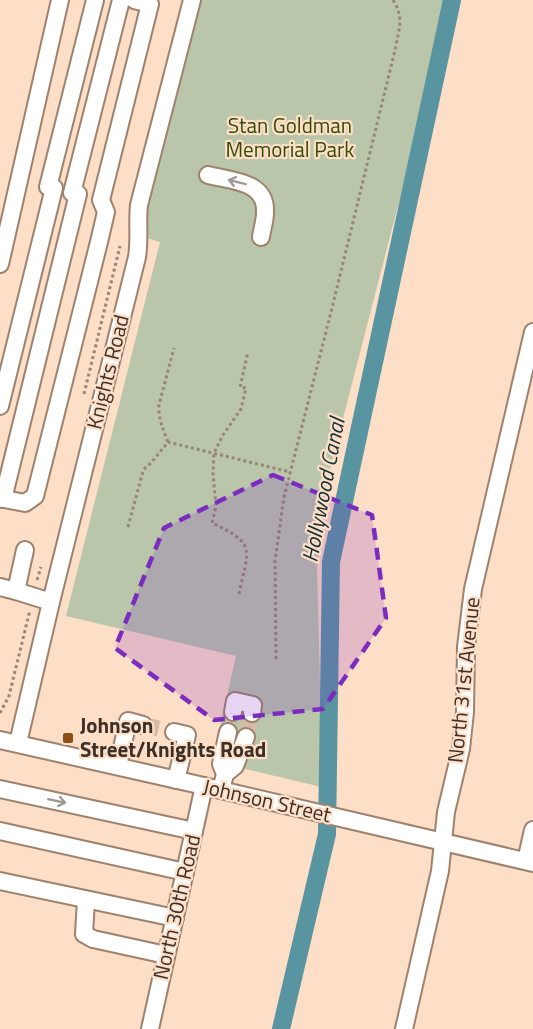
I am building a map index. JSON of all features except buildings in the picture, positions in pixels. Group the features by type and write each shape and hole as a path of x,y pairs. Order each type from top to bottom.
{"street":[{"path":"0,264 60,0"},
{"path":"0,406 96,0"},
{"path":"121,0 1,498 25,503 35,496 106,212 101,200 150,4 134,0"},
{"name":"Knights Road","path":"18,744 137,257 139,205 192,0"},
{"path":"208,175 249,185 259,191 264,201 265,214 261,237"},
{"path":"19,179 101,200"},
{"name":"North 31st Avenue","path":"404,1029 440,871 446,812 462,741 466,647 473,589 533,332"},
{"path":"25,550 8,589 51,602"},
{"path":"233,712 235,701 254,705 252,713"},
{"path":"118,766 129,721 143,724"},
{"path":"174,732 187,735 176,780"},
{"path":"221,790 225,774 221,764 228,732"},
{"path":"225,774 235,766 246,738"},
{"name":"Johnson Street","path":"0,740 529,862"},
{"name":"North 30th Road","path":"150,1029 204,786"},
{"path":"0,789 194,831"},
{"path":"529,862 533,830"},
{"path":"0,831 185,872"},
{"path":"0,881 175,918"},
{"path":"86,900 84,934 93,939 166,955"}],"path":[{"path":"276,659 275,561 284,496 396,46 401,20 393,0"},
{"path":"168,442 161,426 159,405 174,348"},
{"path":"238,594 248,552 245,544 236,535 212,523 216,506 213,474 214,453 241,409 246,388 240,387 248,352"},
{"path":"168,442 290,472"},
{"path":"128,527 143,471 168,442"}],"highlighted area":[{"path":"273,475 372,515 386,618 323,709 214,720 115,648 164,528"}],"green space":[{"name":"Stan Goldman Memorial Park","path":"200,0 451,0 329,473 317,567 321,722 331,770 330,789 212,761 236,656 66,616 160,242 140,236"}],"waterway":[{"name":"Hollywood Canal","path":"281,1029 327,834 331,562 452,0"}],"tunnel":[{"path":"246,737 252,713"},
{"path":"143,725 174,732"}],"place":[{"name":"Johnson Street/Knights Road","path":"68,738"}]}
